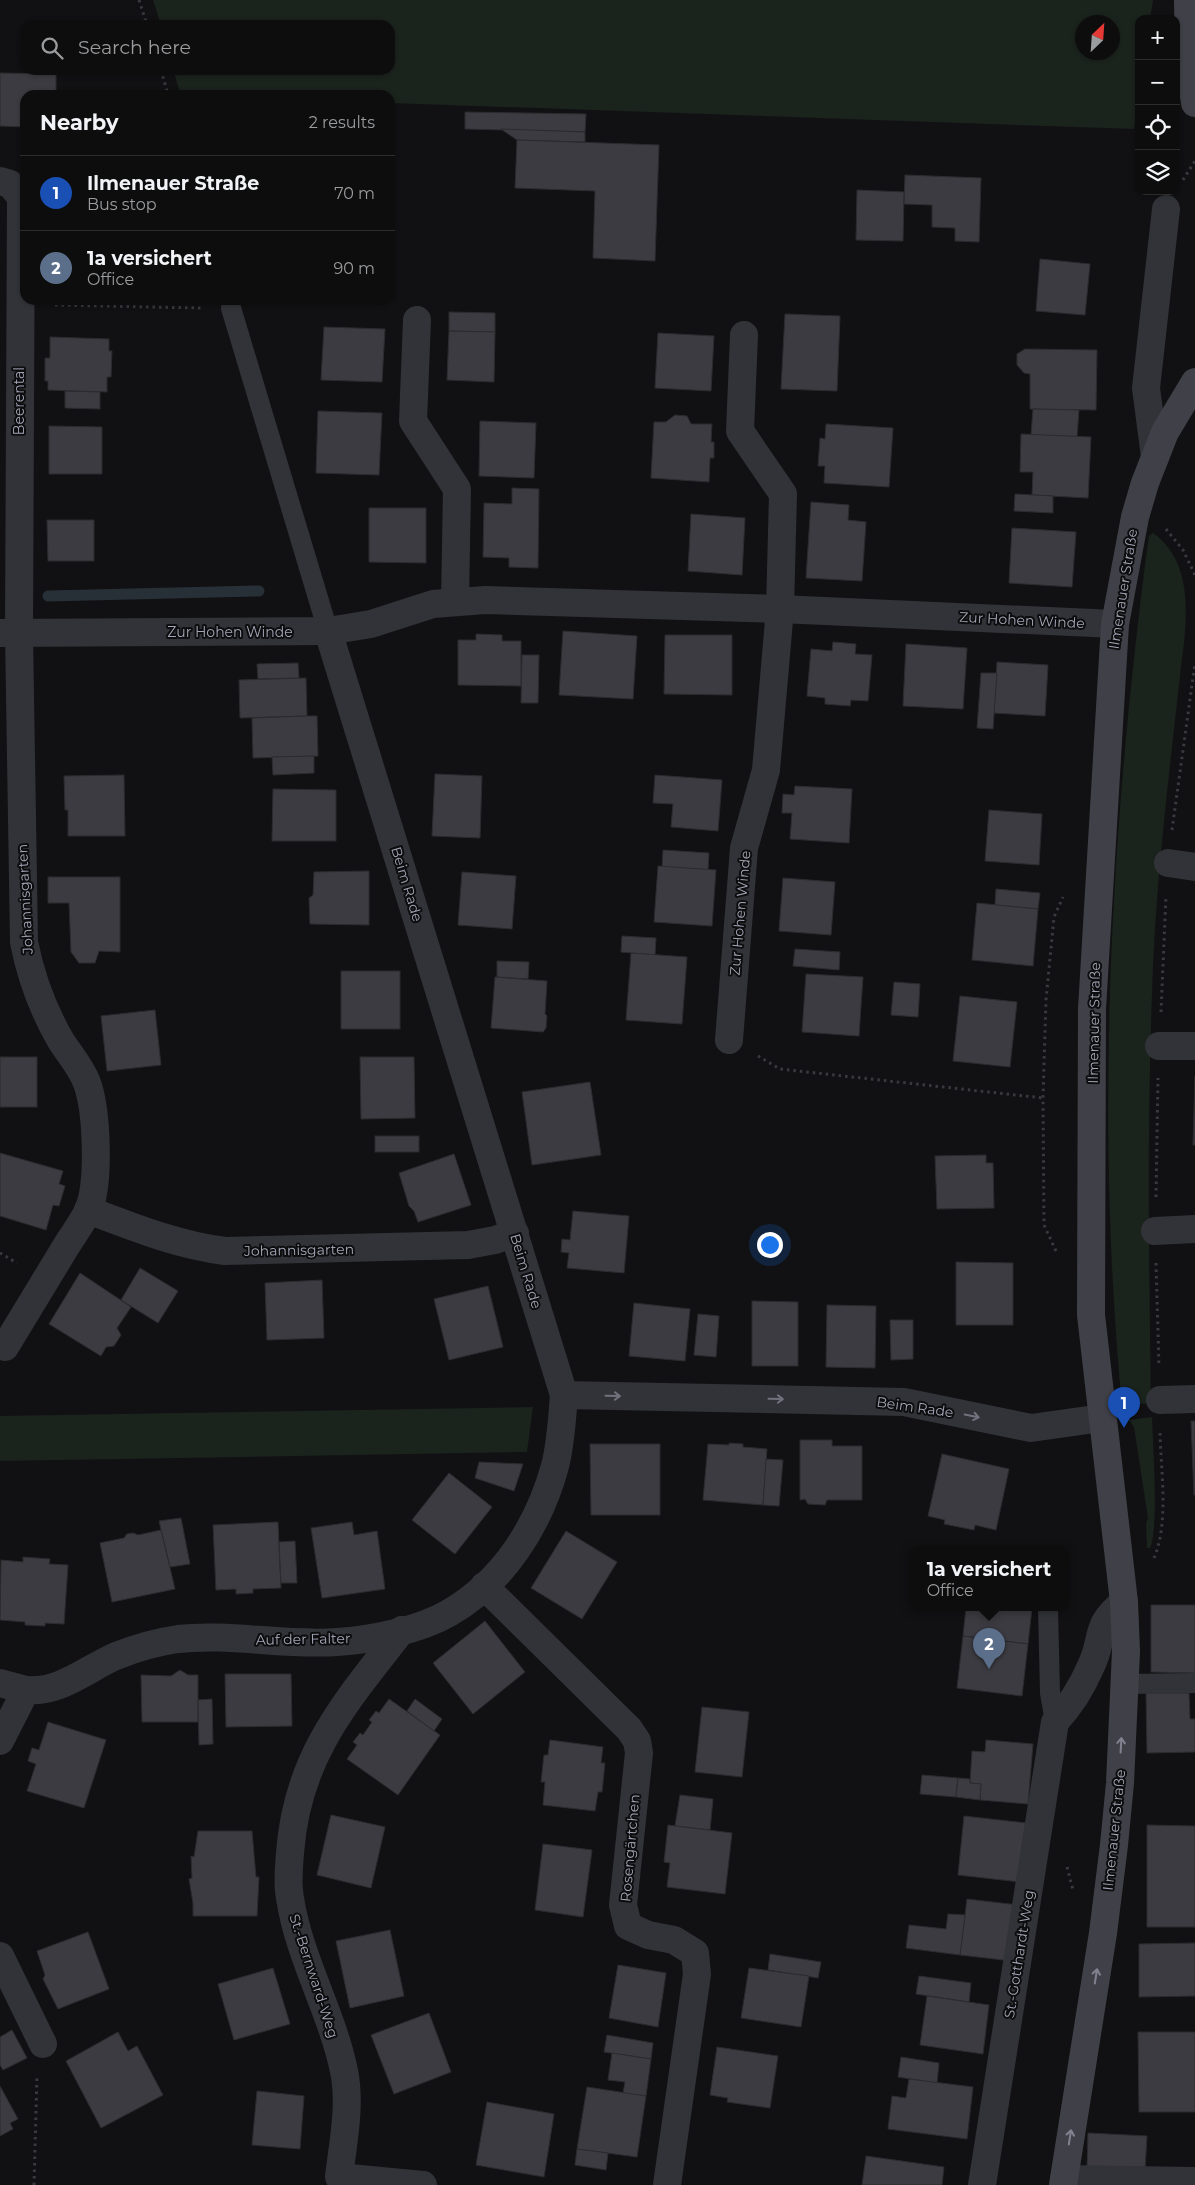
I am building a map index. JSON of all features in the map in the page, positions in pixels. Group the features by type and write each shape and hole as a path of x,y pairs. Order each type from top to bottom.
{"street":[{"path":"1188,0 1189,67 1195,103"},
{"name":"Beerental","path":"0,181 10,184 20,196"},
{"name":"Ilmenauer Straße","path":"1155,456 1146,388 1166,209"},
{"name":"Beerental","path":"9,633 20,304"},
{"path":"417,320 413,421 457,489 455,601"},
{"name":"Zur Hohen Winde","path":"730,1040 744,848 766,770 780,609 783,494 740,431 744,335"},
{"name":"Ilmenauer Straße","path":"1063,2182 1106,1914 1120,1784 1125,1684 1124,1602 1091,1315 1092,1009 1115,624 1135,516 1165,432 1195,382"},
{"name":"Zur Hohen Winde","path":"9,633 328,631 371,624 433,604 485,600 780,609 1115,624"},
{"name":"Beim Rade","path":"328,631 564,1395 904,1402 1031,1428 1102,1418"},
{"name":"Johannisgarten","path":"5,1347 88,1210 95,1169 93,1107 87,1083 80,1068 62,1042 39,996 24,942 9,633"},
{"path":"1168,863 1195,867"},
{"path":"1159,1046 1195,1046"},
{"name":"Johannisgarten","path":"88,1210 150,1233 197,1246 225,1251 468,1245 494,1240 515,1233"},
{"path":"1155,1231 1195,1229"},
{"name":"Auf der Falter","path":"0,1683 26,1690 50,1689 116,1656 148,1645 178,1639 207,1637 288,1643 337,1642 402,1630 423,1624 449,1613 470,1599 484,1586 513,1556 531,1529 540,1509 558,1450 564,1395"},
{"path":"1160,1400 1195,1399"},
{"name":"Rosengärtchen","path":"484,1586 629,1729 637,1741 639,1753 623,1905 628,1926 648,1935 674,1940 695,1953 696,1974 666,2185"},
{"path":"1055,1722 1070,1704 1092,1665 1101,1630 1110,1613 1124,1602"},
{"name":"St.-Bernward-Weg","path":"402,1630 341,1708 327,1730 308,1770 293,1822 289,1896 297,1929 344,2072 346,2102 339,2177 423,2185"},
{"path":"0,1741 26,1690"},
{"name":"St.-Gotthardt-Weg","path":"982,2185 1055,1722"},
{"path":"0,1956 43,2044"},
{"path":"1063,2182 1195,2181"}],"lane":[{"path":"231,308 328,631"},
{"name":"St.-Gotthardt-Weg","path":"1048,1611 1050,1693 1055,1722"},
{"path":"1125,1684 1195,1683"}],"path":[{"path":"138,0 145,20"},
{"path":"162,75 167,90"},
{"path":"73,305 231,308"},
{"name":"Ilmenauer Straße","path":"1135,516 1160,524 1170,533 1183,550 1195,575"},
{"path":"1168,863 1195,663"},
{"path":"730,1040 780,1069 1043,1098"},
{"path":"1036,1842 1062,1846 1073,1891"},
{"path":"34,2185 37,2051 43,2044"}],"shaded area":[{"path":"153,0 1153,0 1151,15 1135,15 1134,129 395,103 395,90 179,90 175,75 395,75 395,20 159,20"},
{"path":"1153,533 1167,545 1176,560 1182,576 1186,612 1163,831 1154,954 1150,1046 1149,1148 1151,1403 1122,1406 1109,1194 1110,981 1123,769 1146,557 1149,536"},
{"path":"533,1407 527,1452 0,1461 0,1416"},
{"path":"1152,1417 1155,1485 1154,1524 1153,1539 1150,1548 1147,1548 1146,1523 1148,1518 1134,1427 1129,1420"}],"building":[{"path":"0,73 56,75 56,90 20,90 20,127 0,126"},
{"path":"465,112 586,114 585,132 465,129"},
{"path":"501,129 585,132 585,142 517,140"},
{"path":"517,140 659,145 655,261 593,258 595,191 515,188"},
{"path":"905,175 981,178 979,242 955,241 955,228 932,227 932,205 904,204"},
{"path":"857,190 904,192 903,241 856,240"},
{"path":"1040,259 1090,264 1085,315 1036,311"},
{"path":"449,312 495,313 495,332 449,331"},
{"path":"785,314 840,316 837,391 781,389"},
{"path":"324,327 385,329 382,382 321,380"},
{"path":"449,331 495,332 494,382 447,380"},
{"path":"658,333 714,336 711,391 655,388"},
{"path":"50,337 109,339 109,351 112,351 111,377 107,377 107,392 48,390 48,381 45,381 45,358 50,358"},
{"path":"1025,349 1097,350 1096,410 1030,409 1030,374 1024,373 1017,365 1017,354"},
{"path":"65,391 100,392 100,409 65,408"},
{"path":"1033,409 1079,410 1077,437 1031,435"},
{"path":"318,411 382,413 379,475 316,473"},
{"path":"675,415 687,416 691,424 712,424 711,442 714,442 714,458 710,458 709,482 651,478 654,422 666,422"},
{"path":"480,421 536,423 534,478 479,476"},
{"path":"826,424 893,428 889,487 824,483 825,466 818,466 820,438 825,439"},
{"path":"49,426 102,427 102,474 49,474"},
{"path":"1021,434 1091,437 1088,498 1032,495 1033,472 1020,472"},
{"path":"512,488 539,489 538,568 509,567 509,558 483,557 484,503 512,504"},
{"path":"1015,494 1053,496 1053,513 1014,511"},
{"path":"811,502 849,505 848,520 866,522 862,581 806,578"},
{"path":"369,508 426,508 426,563 369,562"},
{"path":"691,514 745,518 742,575 688,571"},
{"path":"47,520 94,520 94,561 48,561"},
{"path":"1012,528 1076,532 1072,587 1009,583"},
{"path":"563,631 637,636 633,699 559,695"},
{"path":"476,634 502,635 502,641 521,641 521,686 458,685 458,640 476,640"},
{"path":"665,635 732,635 732,695 664,694"},
{"path":"833,642 856,644 855,654 872,655 868,701 851,700 850,706 825,704 825,698 807,696 811,649 832,651"},
{"path":"906,644 967,648 963,709 903,706"},
{"path":"522,655 539,655 538,703 521,703"},
{"path":"997,662 1048,665 1045,716 994,713"},
{"path":"298,663 299,678 258,679 257,664"},
{"path":"981,673 997,673 993,729 977,728"},
{"path":"306,678 307,716 240,718 239,680"},
{"path":"317,716 318,756 253,758 252,718"},
{"path":"314,756 314,773 273,775 272,757"},
{"path":"435,774 482,776 480,838 432,836"},
{"path":"124,775 125,836 68,836 68,810 65,810 64,776"},
{"path":"655,775 722,780 718,831 671,827 673,804 653,803"},
{"path":"795,786 852,789 849,843 790,839 792,813 782,813 783,794 794,795"},
{"path":"273,789 336,790 336,841 272,841"},
{"path":"989,810 1042,814 1039,865 985,861"},
{"path":"663,850 709,853 708,870 662,867"},
{"path":"658,866 716,870 712,926 654,922"},
{"path":"369,871 369,925 310,924 309,898 313,895 314,872"},
{"path":"462,872 516,876 512,929 458,925"},
{"path":"48,877 120,877 120,952 99,951 95,963 79,963 71,952 69,903 48,903"},
{"path":"783,878 835,882 831,935 779,931"},
{"path":"996,889 1040,893 1038,909 995,905"},
{"path":"977,903 1038,909 1033,966 972,960"},
{"path":"622,936 656,938 655,955 621,952"},
{"path":"795,949 840,952 839,970 793,966"},
{"path":"631,953 687,957 682,1024 626,1020"},
{"path":"497,961 529,962 528,979 497,977"},
{"path":"341,971 400,971 400,1029 341,1029"},
{"path":"806,974 863,977 859,1036 802,1032"},
{"path":"495,977 547,981 545,1014 547,1016 546,1028 543,1032 491,1028"},
{"path":"894,982 920,984 918,1017 891,1015"},
{"path":"960,996 1017,1002 1010,1067 953,1061"},
{"path":"155,1010 161,1065 107,1071 101,1016"},
{"path":"0,1057 37,1057 37,1107 0,1107"},
{"path":"360,1057 414,1057 415,1118 361,1119"},
{"path":"1195,1076 1195,1145 1193,1145"},
{"path":"590,1082 601,1155 532,1165 522,1092"},
{"path":"375,1136 419,1136 419,1152 375,1152"},
{"path":"0,1153 63,1171 59,1184 65,1186 59,1206 53,1205 46,1230 0,1216"},
{"path":"454,1154 471,1205 418,1222 414,1211 409,1206 399,1173"},
{"path":"986,1155 986,1163 993,1163 994,1208 937,1209 935,1156"},
{"path":"573,1211 629,1216 624,1273 567,1268 569,1253 561,1252 562,1239 570,1240"},
{"path":"956,1262 1013,1263 1013,1325 956,1325"},
{"path":"140,1268 178,1291 158,1323 121,1300"},
{"path":"80,1273 131,1307 117,1328 121,1335 114,1346 106,1347 101,1356 49,1324"},
{"path":"322,1280 324,1338 267,1340 265,1283"},
{"path":"488,1286 503,1347 449,1360 434,1299"},
{"path":"752,1301 798,1302 798,1366 752,1366"},
{"path":"634,1303 690,1309 685,1361 629,1356"},
{"path":"827,1305 876,1306 875,1368 826,1367"},
{"path":"698,1314 719,1316 716,1357 694,1355"},
{"path":"890,1320 913,1320 913,1359 891,1360"},
{"path":"1191,1421 1195,1421 1195,1495 1194,1495"},
{"path":"800,1440 832,1440 832,1446 862,1446 862,1500 827,1500 825,1505 808,1504 805,1499 800,1500"},
{"path":"729,1443 743,1444 743,1447 767,1449 763,1505 703,1500 708,1444 729,1445"},
{"path":"590,1444 660,1444 660,1515 591,1515"},
{"path":"942,1454 1009,1469 996,1530 975,1525 974,1530 944,1524 945,1520 928,1516"},
{"path":"766,1459 783,1460 779,1506 763,1505"},
{"path":"479,1462 523,1464 514,1491 475,1478"},
{"path":"449,1473 492,1507 455,1554 412,1520"},
{"path":"181,1518 190,1564 170,1567 159,1521"},
{"path":"278,1522 281,1588 253,1589 253,1593 236,1594 236,1589 216,1590 213,1525"},
{"path":"352,1522 354,1535 377,1531 385,1589 322,1598 311,1528"},
{"path":"161,1530 175,1589 112,1602 100,1543 124,1538 127,1534 133,1533 138,1535"},
{"path":"566,1531 617,1562 582,1619 531,1588"},
{"path":"295,1541 297,1583 281,1583 279,1542"},
{"path":"23,1557 50,1559 49,1564 68,1565 64,1624 45,1623 45,1626 25,1625 25,1622 0,1620 1,1560 23,1562"},
{"path":"1151,1605 1195,1605 1195,1673 1151,1672"},
{"path":"966,1611 1032,1611 1028,1644 963,1636"},
{"path":"485,1621 525,1672 473,1714 433,1663"},
{"path":"963,1636 1028,1644 1022,1696 957,1688"},
{"path":"180,1670 188,1675 198,1675 198,1722 142,1722 141,1675 171,1676"},
{"path":"225,1674 291,1674 292,1726 226,1727"},
{"path":"1146,1693 1189,1693 1190,1719 1195,1719 1195,1752 1147,1753"},
{"path":"212,1699 213,1744 199,1745 198,1700"},
{"path":"389,1699 440,1735 398,1795 347,1759 357,1745 353,1742 360,1733 363,1735 372,1722 369,1720 376,1711 379,1713"},
{"path":"415,1699 442,1719 434,1731 407,1711"},
{"path":"702,1707 749,1712 742,1777 695,1772"},
{"path":"48,1722 106,1740 84,1808 27,1791 36,1764 28,1761 32,1748 39,1750"},
{"path":"550,1740 603,1747 601,1763 605,1763 602,1792 598,1792 595,1811 543,1805 545,1782 541,1782 544,1755 548,1755"},
{"path":"986,1740 1033,1744 1028,1804 980,1800 981,1784 970,1783 972,1751 985,1752"},
{"path":"922,1775 958,1778 956,1797 920,1794"},
{"path":"958,1778 970,1779 970,1783 981,1784 980,1800 956,1797"},
{"path":"680,1795 713,1799 710,1830 675,1826"},
{"path":"331,1815 385,1827 371,1888 317,1875"},
{"path":"964,1816 1026,1823 1020,1882 958,1875"},
{"path":"668,1825 732,1833 725,1894 667,1887 670,1863 664,1862"},
{"path":"1147,1825 1195,1826 1195,1927 1147,1927"},
{"path":"198,1831 252,1831 256,1877 259,1877 257,1916 193,1916 189,1879 192,1878 191,1856 194,1857"},
{"path":"543,1844 592,1850 583,1917 535,1910"},
{"path":"967,1899 1018,1905 1012,1961 960,1955"},
{"path":"948,1914 965,1915 960,1955 906,1948 909,1925 946,1929"},
{"path":"390,1930 404,1996 350,2008 336,1941"},
{"path":"88,1932 109,1989 58,2009 43,1979 45,1975 37,1951"},
{"path":"1195,1943 1195,1996 1139,1997 1139,1944"},
{"path":"770,1954 821,1962 818,1978 768,1970"},
{"path":"618,1965 666,1973 658,2027 609,2018"},
{"path":"273,1968 290,2024 234,2040 218,1984"},
{"path":"749,1968 809,1976 801,2027 741,2018"},
{"path":"919,1976 971,1983 969,2002 916,1994"},
{"path":"927,1996 989,2005 983,2054 920,2045"},
{"path":"429,2013 451,2072 394,2094 371,2035"},
{"path":"12,2030 27,2058 3,2070 0,2065 0,2037"},
{"path":"118,2032 128,2051 137,2046 163,2095 101,2128 66,2061"},
{"path":"1138,2032 1195,2032 1195,2112 1139,2112"},
{"path":"607,2035 653,2043 651,2059 604,2052"},
{"path":"717,2047 778,2056 770,2108 727,2102 728,2098 710,2095"},
{"path":"612,2053 651,2059 646,2096 623,2093 625,2082 608,2080"},
{"path":"901,2057 939,2063 937,2083 898,2077"},
{"path":"909,2079 973,2087 967,2139 888,2129 892,2096 906,2098"},
{"path":"0,2086 18,2119 10,2123 13,2129 0,2136"},
{"path":"587,2087 646,2096 637,2157 577,2149"},
{"path":"257,2091 304,2096 300,2149 252,2145"},
{"path":"487,2102 554,2114 544,2177 476,2165"},
{"path":"1088,2133 1147,2136 1145,2170 1087,2168"},
{"path":"577,2149 608,2153 606,2170 575,2165"},
{"path":"866,2156 944,2167 942,2185 862,2185"}],"waterway":[{"path":"48,596 259,591"}],"place":[{"name":"Ilmenauer Straße","path":"1124,1428"},
{"name":"1a versichert","path":"989,1669"}]}
